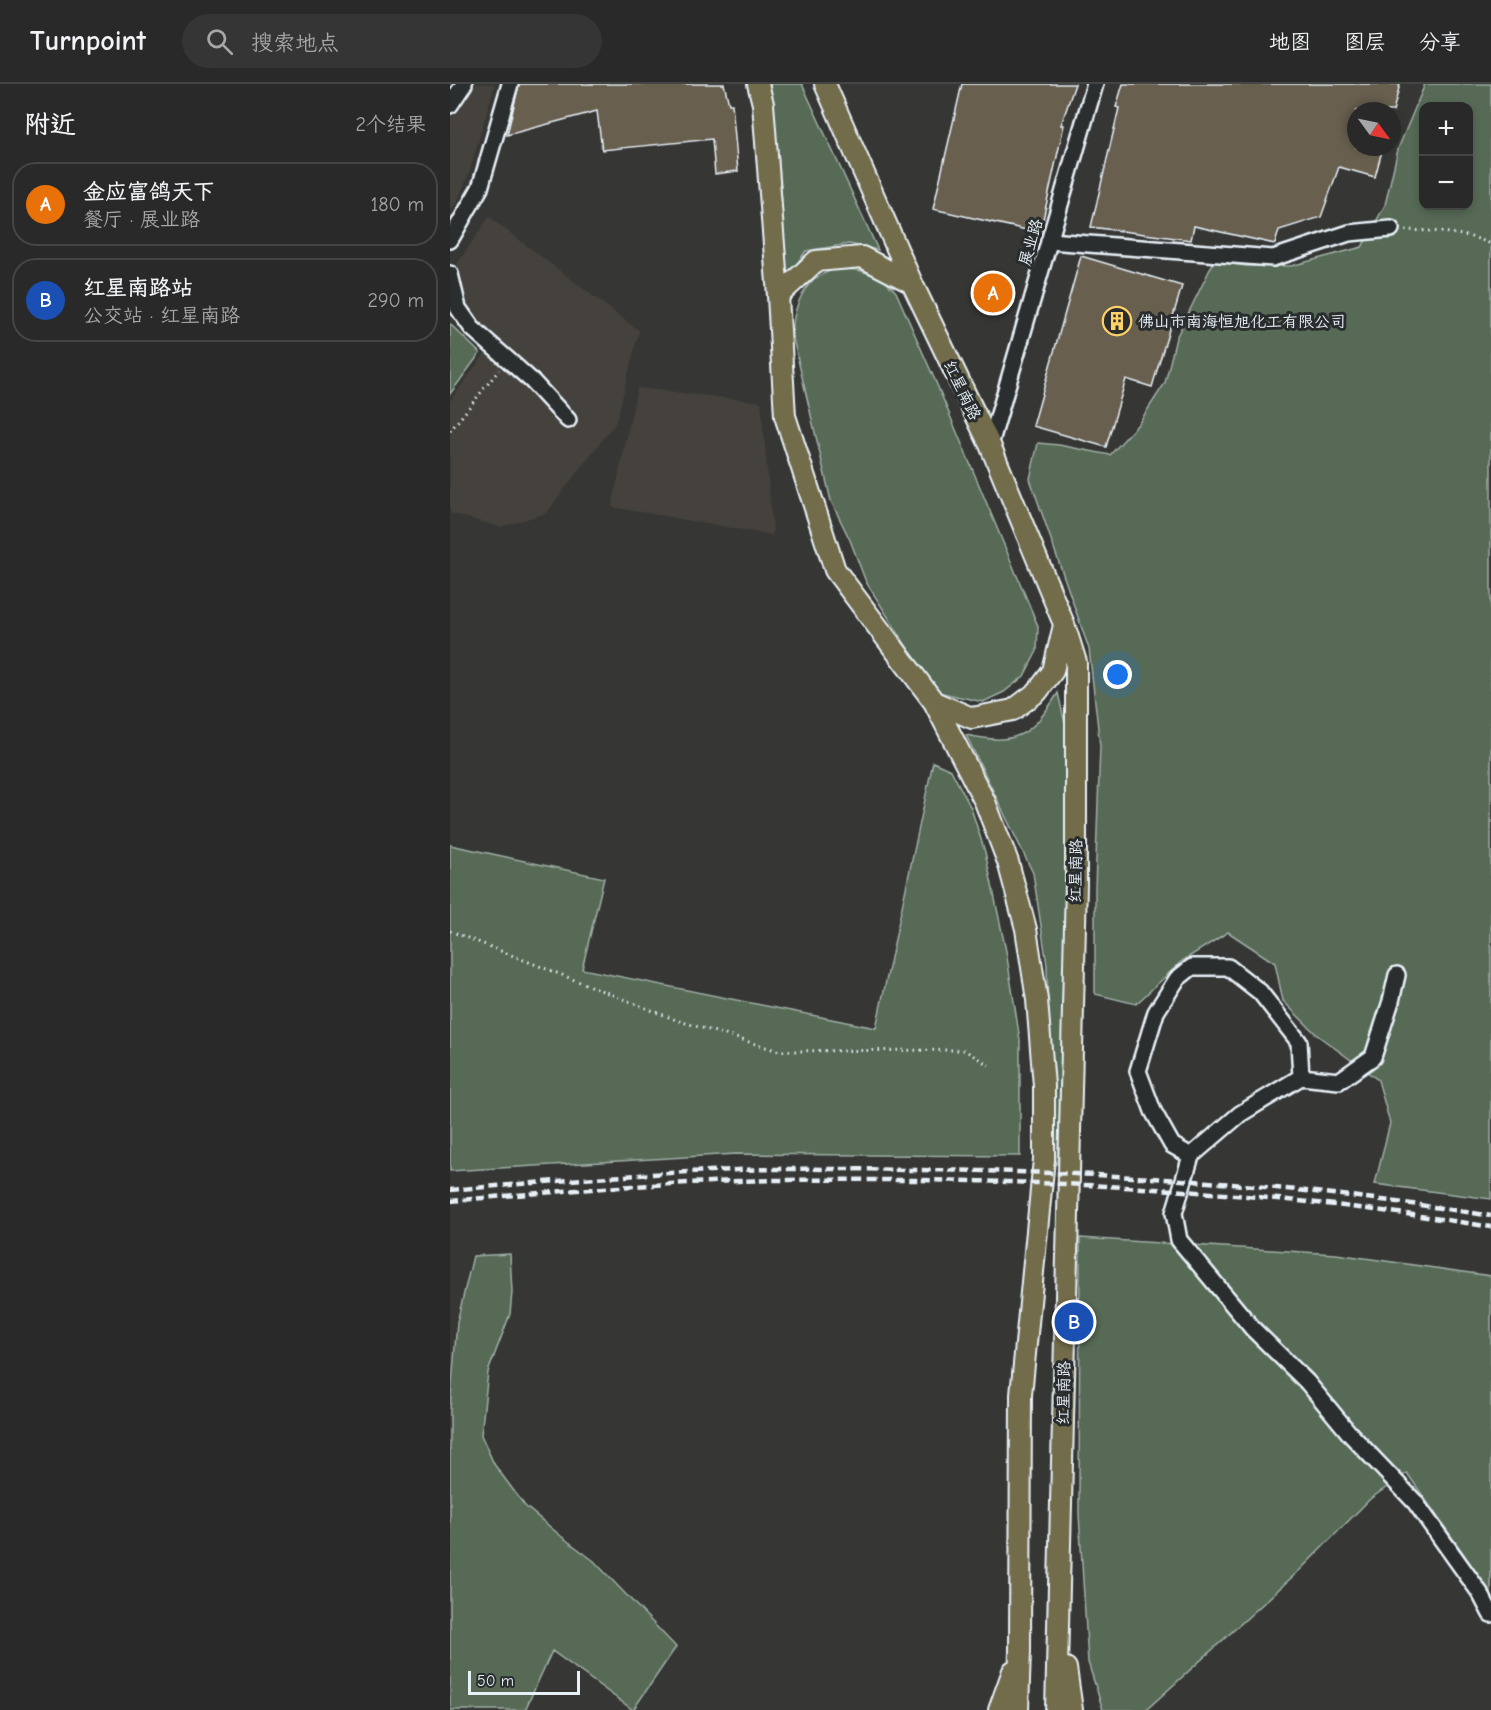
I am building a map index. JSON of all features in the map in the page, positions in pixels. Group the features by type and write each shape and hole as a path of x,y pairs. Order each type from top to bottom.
{"main road":[{"path":"758,84 764,104 785,416 835,570 934,702 986,802 1008,862 1026,929 1037,1000 1044,1086 1044,1159 1021,1395 1018,1710"},
{"name":"红星南路","path":"825,84 912,284 990,445 1064,624 1077,662 1076,884 1056,1710"},
{"path":"778,296 816,261 862,257 912,284"},
{"path":"934,702 972,718 1013,710 1037,692 1053,671 1064,624"},
{"path":"1058,1610 1072,1710"},
{"path":"999,1710 1020,1651"}],"street":[{"path":"450,105 464,84"},
{"path":"450,240 480,188 510,84"},
{"name":"展业路","path":"990,445 1095,84"},
{"path":"1049,241 1272,258 1349,233 1390,229"},
{"path":"450,274 458,308 472,328 532,381 568,420"},
{"path":"1191,1156 1172,1145 1153,1111 1138,1071 1156,1012 1177,979 1192,967 1228,967 1260,992 1299,1042 1301,1077"},
{"path":"1397,975 1391,1001 1372,1057 1339,1081 1301,1077 1240,1114 1191,1156 1174,1213 1179,1240 1253,1329 1307,1382 1350,1434 1415,1502 1480,1593 1491,1614"}],"path":[{"path":"1390,229 1443,232 1480,239 1491,244"},
{"path":"450,431 508,359"},
{"path":"450,931 679,1021 779,1051 964,1050 990,1065"}],"shaded area":[{"path":"450,84 495,84 469,173 458,200 450,211"},
{"path":"489,217 639,331 616,422 546,513 500,527 450,513 450,401 486,352 452,318 450,275"},
{"path":"637,388 761,402 773,535 612,507"}],"green space":[{"path":"767,84 802,84 878,250 849,244 806,251 785,280 778,157"},
{"path":"1425,84 1491,84 1491,1199 1375,1184 1390,1123 1378,1080 1317,1035 1283,1001 1275,963 1228,932 1182,961 1136,1004 1095,994 1095,888 1100,746 1089,649 1030,479 1038,443 1110,455 1139,423 1165,383 1176,338 1214,261 1246,266 1291,266 1362,247 1385,205 1396,156 1401,156 1401,142"},
{"path":"835,269 858,270 882,278 896,292 1038,626 1037,651 1024,676 1004,692 983,702 938,692 929,682 866,582 850,540 831,501 792,334 795,312 800,298 815,278"},
{"path":"450,324 480,353 450,394"},
{"path":"1058,693 1066,728 1070,863 1064,1052 1057,1164 1048,1164 1047,965 1033,873 966,735 998,739 1021,734 1039,719"},
{"path":"933,762 951,770 971,808 985,852 1006,951 1020,1040 1020,1156 736,1154 450,1171 450,845 604,878 582,969 876,1028"},
{"path":"1080,1238 1336,1254 1491,1276 1491,1593 1407,1473 1370,1499 1301,1569 1146,1710 1103,1710 1088,1662 1079,1514"},
{"path":"510,1254 512,1292 510,1314 488,1372 481,1435 494,1464 525,1506 594,1561 676,1647 633,1710 552,1651 525,1710 450,1710 450,1409 457,1322 473,1256"}],"building":[{"path":"519,84 724,84 729,104 732,104 738,171 715,174 712,139 602,150 597,111 507,135"},
{"path":"962,84 1075,84 1061,125 1064,125 1040,233 933,209"},
{"path":"1123,84 1400,84 1395,102 1347,102 1347,156 1381,156 1375,177 1339,167 1321,217 1279,230 1275,244 1194,226 1191,240 1091,227 1119,108 1116,107"},
{"name":"佛山市南海恒旭化工有限公司","path":"1081,256 1182,286 1152,387 1126,379 1106,447 1033,426"}],"railway":[{"path":"450,1190 702,1171 822,1169 979,1171 1199,1181 1345,1195 1491,1216"},
{"path":"450,1201 594,1189 738,1181 984,1181 1202,1192 1347,1206 1491,1227"}],"place":[{"name":"金应富鸽天下","path":"993,293"},
{"name":"佛山市南海恒旭化工有限公司","path":"1117,321"},
{"name":"红星南路站","path":"1074,1322"}]}
